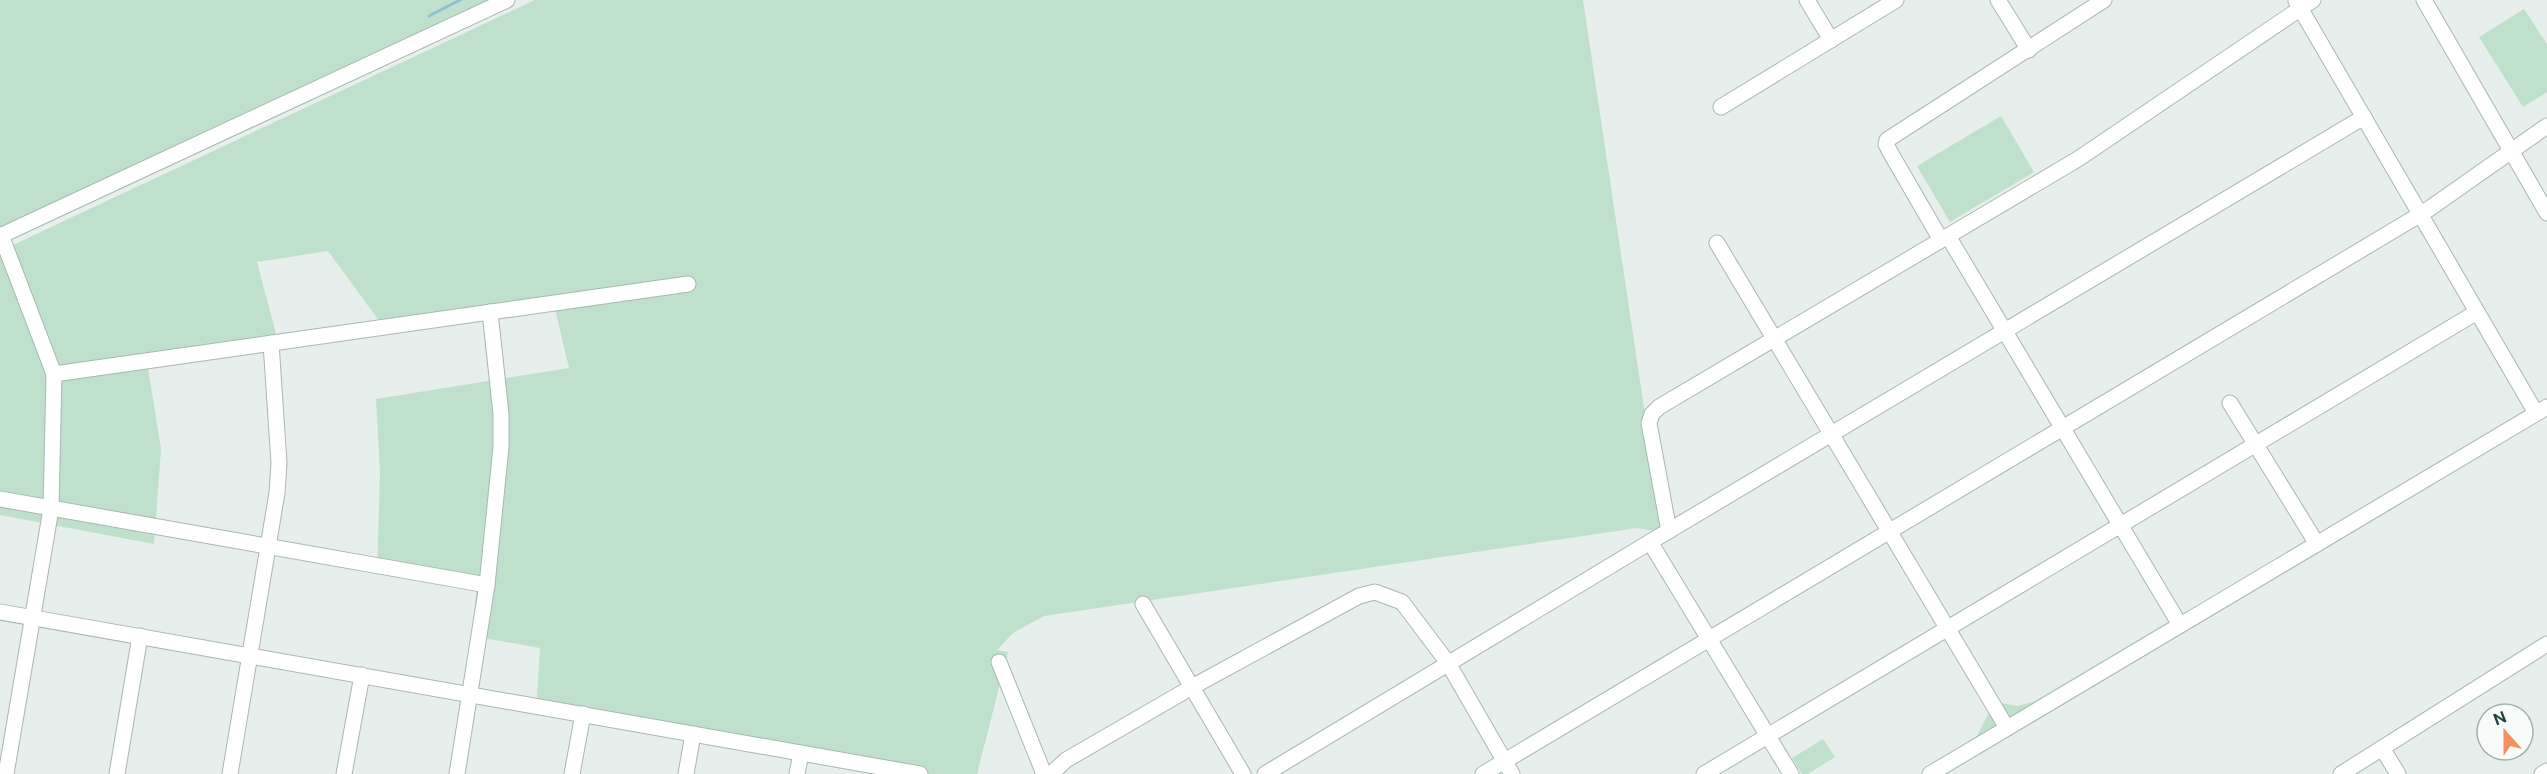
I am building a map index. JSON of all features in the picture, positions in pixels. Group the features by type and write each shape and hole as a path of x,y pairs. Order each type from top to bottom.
{"street":[{"path":"6,774 51,509 54,374 1,235 507,0"},
{"path":"1807,0 1831,40"},
{"path":"1720,107 1896,0"},
{"path":"1998,0 2029,50"},
{"path":"2104,0 1887,140 1886,144 2004,332 2180,625"},
{"path":"2424,0 2547,213"},
{"path":"1669,531 1649,423 1652,414 1659,407 2078,159 2303,3 2364,117 2477,312 2541,410 1930,774"},
{"path":"1265,774 2364,117"},
{"path":"1483,774 1508,767 1709,638 2420,214 2547,126"},
{"path":"1717,243 2007,728"},
{"path":"54,374 688,284"},
{"path":"457,774 488,585 501,447 501,414 490,312"},
{"path":"1704,774 2477,312"},
{"path":"230,774 251,655 279,463 271,343"},
{"path":"2230,403 2317,544"},
{"path":"0,499 488,585"},
{"path":"1650,542 1791,774"},
{"path":"1051,774 1066,760 1192,687 1359,596 1376,592 1402,603 1448,663 1508,767"},
{"path":"1143,604 1243,774"},
{"path":"0,612 920,774"},
{"path":"117,774 140,636"},
{"path":"2341,774 2547,644"},
{"path":"999,662 1044,774"},
{"path":"344,774 362,675"},
{"path":"572,774 583,714"},
{"path":"687,774 693,734"},
{"path":"2382,748 2398,774"},
{"path":"797,774 801,753"},
{"path":"2542,774 2547,771"}],"green space":[{"path":"0,0 502,0 0,232"},
{"path":"535,0 1583,0 1662,528 1655,531 1637,528 1044,616 1013,633 997,650 1008,652 977,774 881,774 536,710 540,648 473,636 476,590 377,571 380,472 376,399 569,368 555,309 388,333 328,251 257,262 280,349 148,368 161,449 154,544 0,515 0,251"},
{"path":"2524,9 2547,44 2547,92 2523,107 2479,37"},
{"path":"2001,116 2034,172 1950,222 1917,166"},
{"path":"2168,622 2170,624 1974,741 1997,702 2017,706 2033,702"},
{"path":"1823,739 1835,757 1808,774 1802,774 1792,758"}],"water":[{"path":"2547,417 1946,774 1944,774"}],"waterway":[{"path":"429,16 460,0"}]}
